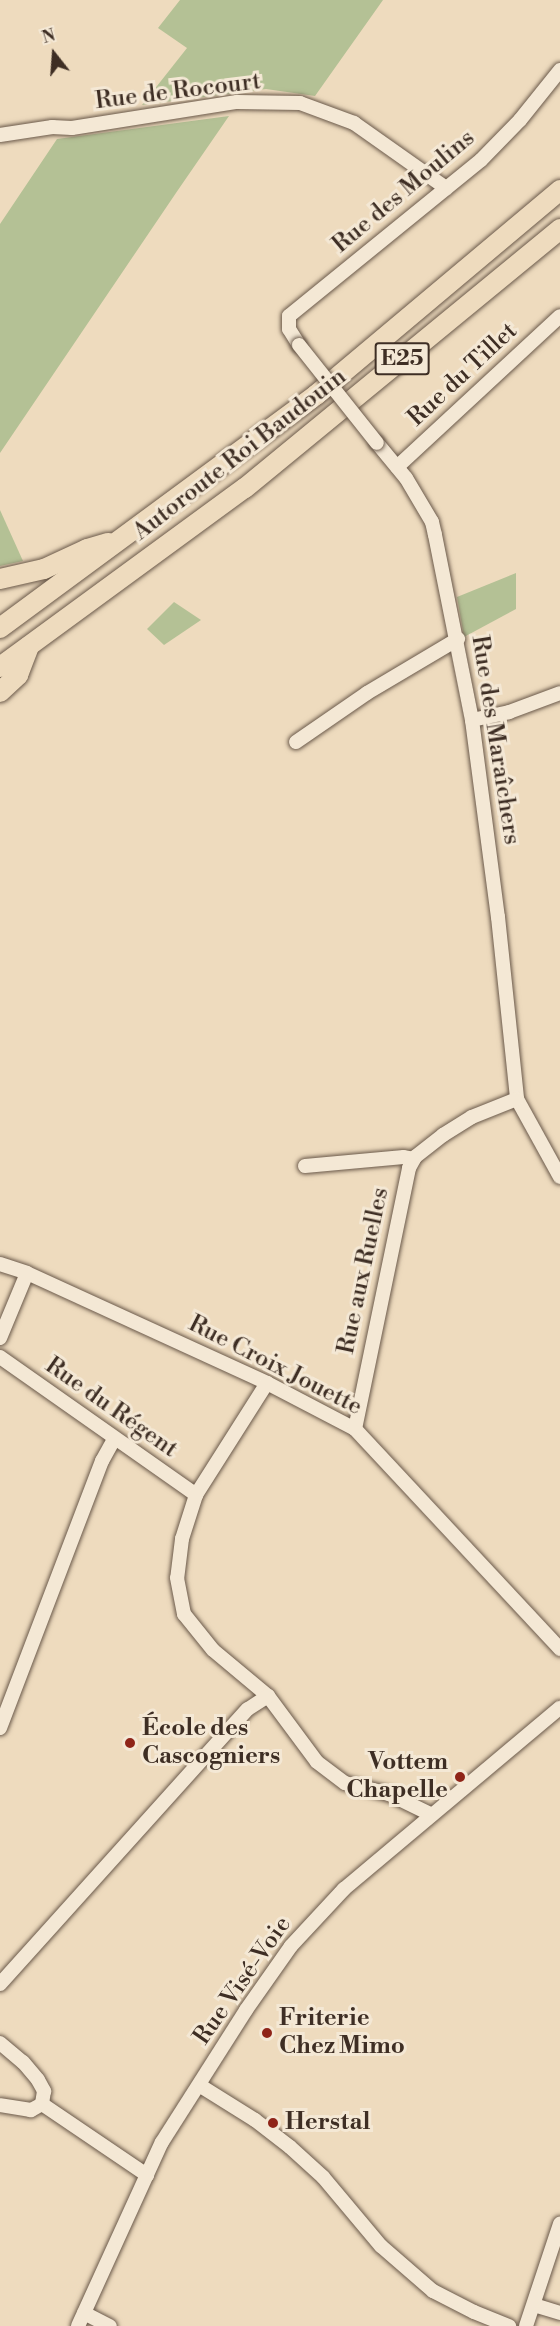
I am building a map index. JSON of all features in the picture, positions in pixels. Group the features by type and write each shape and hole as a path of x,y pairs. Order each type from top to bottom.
{"highway":[{"name":"Autoroute Roi Baudouin","path":"122,539 316,395 560,190"},
{"name":"Autoroute Roi Baudouin","path":"0,667 244,488 560,229"},
{"path":"0,579 44,569 87,549 122,539"},
{"name":"E25","path":"0,628 122,539"},
{"path":"0,692 18,675 29,646"}],"street":[{"name":"Rue des Moulins","path":"299,345 288,329 289,316 481,160 520,120 560,70"},
{"name":"Rue de Rocourt","path":"0,135 52,127 72,128 237,102 300,103 354,123 446,188"},
{"name":"Rue du Tillet","path":"397,467 560,316"},
{"name":"Rue des Maraîchers","path":"299,345 397,467 432,522 458,639 472,720 498,917 517,1099 560,1177"},
{"path":"296,742 367,693 458,639"},
{"path":"472,720 509,712 560,693"},
{"path":"414,1159 443,1135 472,1117 517,1099"},
{"name":"Rue aux Ruelles","path":"305,1166 404,1157 414,1159 409,1168 355,1429"},
{"name":"Rue Croix Jouette","path":"0,1264 27,1273 267,1383 355,1429 560,1649"},
{"path":"0,1338 27,1273"},
{"name":"Rue du Régent","path":"0,1357 196,1495"},
{"path":"267,1383 196,1495 182,1539 177,1578 184,1614 213,1650 268,1695 317,1762 345,1782 389,1794 430,1814"},
{"path":"0,1728 102,1461 114,1439"},
{"path":"0,1984 248,1709 268,1695"},
{"name":"Rue Visé-Voie","path":"81,2320 162,2142 246,2010 291,1946 344,1889 430,1814 560,1708"},
{"path":"0,2043 23,2062 38,2080 44,2091 42,2104"},
{"path":"198,2085 255,2120 290,2147 323,2177 381,2246 433,2291 474,2312 509,2326"},
{"path":"0,2105 31,2110 42,2104"},
{"path":"42,2104 147,2175"},
{"path":"526,2326 560,2224"},
{"path":"534,2305 560,2313"},
{"path":"81,2320 110,2326"}],"green space":[{"path":"180,0 383,0 315,96 266,89 142,105 187,48 158,28"},
{"path":"229,116 0,453 0,224 57,139"},
{"path":"0,510 23,561 0,566"},
{"path":"516,573 516,609 464,637 457,597"},
{"path":"174,602 201,620 164,645 147,629"}],"place":[{"name":"École des Cascogniers","path":"130,1743"},
{"name":"Vottem Chapelle","path":"460,1777"},
{"name":"Friterie Chez Mimo","path":"267,2033"},
{"name":"Herstal","path":"273,2123"}]}
